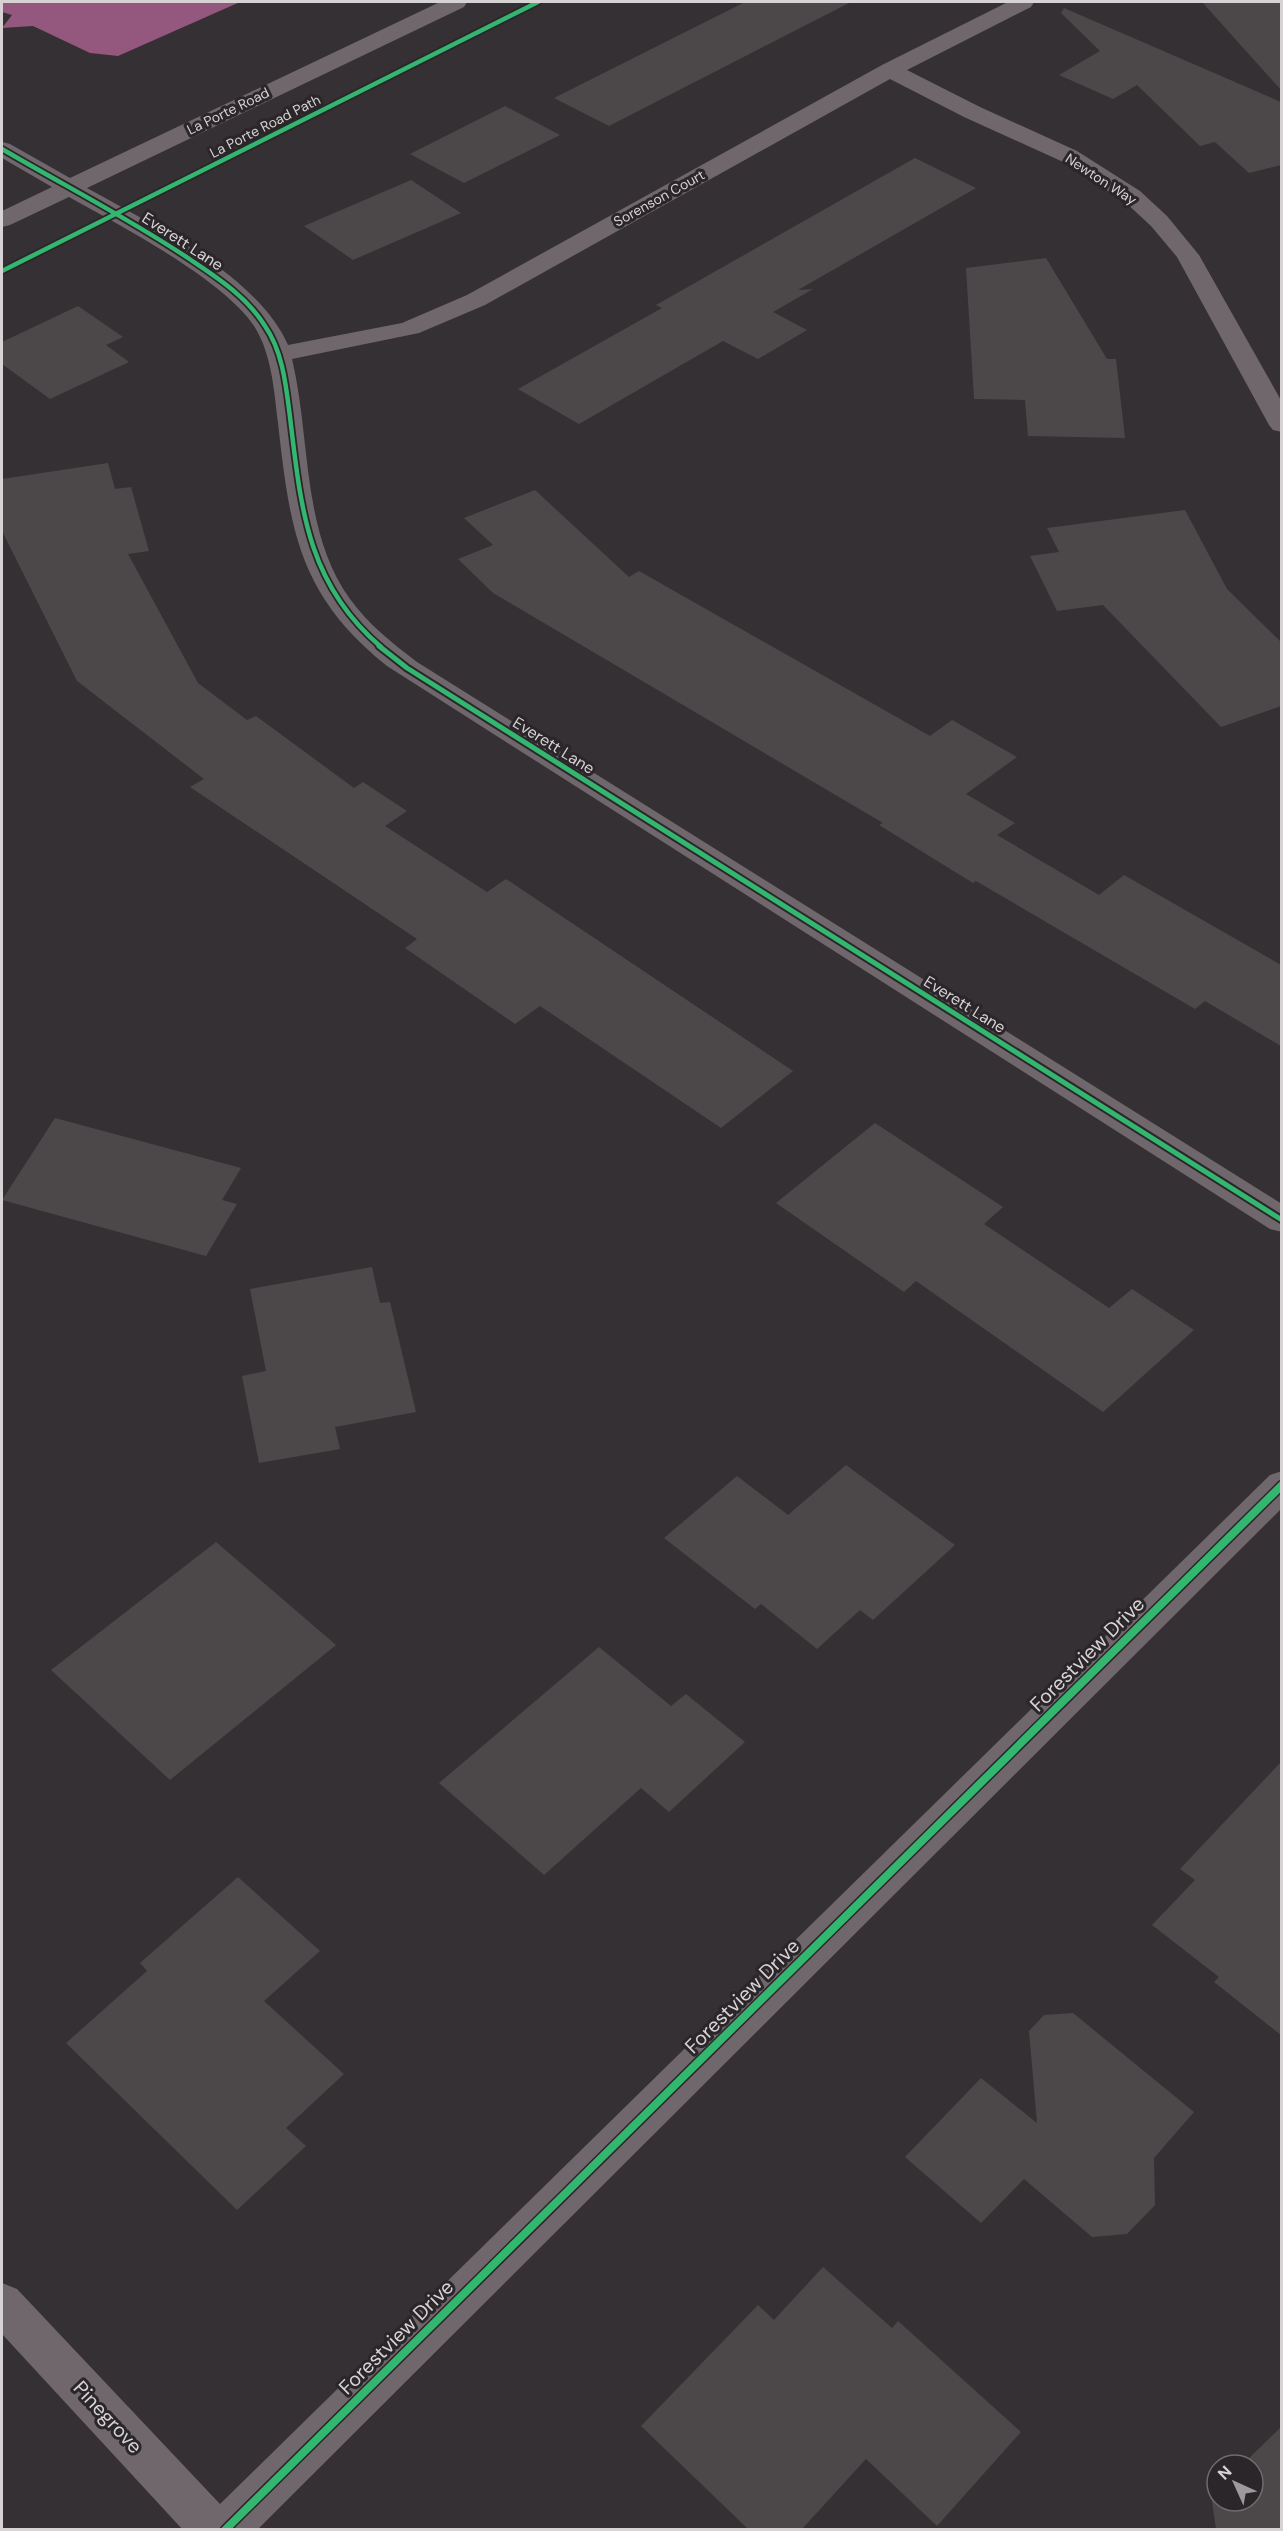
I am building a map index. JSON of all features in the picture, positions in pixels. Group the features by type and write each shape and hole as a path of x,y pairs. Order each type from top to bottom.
{"street":[{"name":"La Porte Road","path":"2,220 456,2"},
{"name":"Sorenson Court","path":"280,354 410,328 476,300 890,70 1023,2"},
{"name":"Newton Way","path":"890,70 972,112 1069,156 1132,196 1160,221 1187,255 1281,425"},
{"name":"Everett Lane","path":"2,149 172,247 223,283 257,314 280,354 303,516 316,559 333,594 356,624 377,645 417,675 1281,1220"},
{"name":"Forestview Drive","path":"225,2529 1281,1485"},
{"name":"Pinegrove","path":"2,2304 214,2529"}],"shaded area":[{"path":"2,2 240,2 118,56 90,53 33,26 2,28 12,15 2,12"}],"building":[{"path":"745,2 851,2 609,126 554,98"},
{"path":"1202,2 1281,2 1281,90"},
{"path":"1064,8 1281,102 1281,165 1249,173 1215,142 1200,146 1137,85 1113,99 1059,75 1100,51 1061,13"},
{"path":"505,106 560,135 464,183 410,154"},
{"path":"915,158 976,188 798,290 813,289 773,312 807,330 758,359 723,341 579,424 518,389 662,308 656,305"},
{"path":"411,180 461,213 353,260 304,226"},
{"path":"1046,258 1107,359 1116,359 1125,438 1028,436 1025,400 974,399 966,268"},
{"path":"78,306 123,337 106,345 129,362 50,399 2,364 2,342"},
{"path":"108,463 115,489 131,487 149,551 128,554 198,683 247,720 256,716 354,788 363,782 407,811 385,826 487,892 506,879 793,1071 721,1128 540,1006 515,1024 405,948 417,939 190,787 204,779 77,681 2,531 2,479"},
{"path":"535,490 629,577 639,571 930,736 952,720 1017,757 966,794 1015,823 997,835 1099,895 1124,875 1281,965 1281,1046 1205,1001 1195,1009 976,881 973,883 879,825 883,823 493,593 458,559 493,545 464,518"},
{"path":"1185,510 1227,589 1281,642 1281,706 1221,727 1103,605 1057,611 1030,556 1059,552 1047,528"},
{"path":"55,1118 241,1168 222,1200 237,1204 206,1256 2,1200"},
{"path":"875,1123 1003,1207 984,1224 1109,1308 1132,1289 1194,1330 1103,1412 916,1281 904,1292 776,1203"},
{"path":"372,1267 380,1303 390,1302 416,1412 335,1427 340,1449 259,1463 242,1376 266,1371 250,1289"},
{"path":"846,1465 955,1545 873,1620 860,1610 817,1649 761,1604 755,1609 664,1538 737,1476 788,1515"},
{"path":"216,1542 336,1645 170,1780 51,1670"},
{"path":"599,1647 671,1706 686,1694 745,1742 669,1812 641,1788 544,1875 439,1783"},
{"path":"1281,1762 1281,2035 1214,1982 1219,1977 1152,1925 1195,1880 1180,1869"},
{"path":"238,1877 320,1951 264,2001 344,2074 286,2128 306,2146 237,2210 66,2043 147,1971 140,1963"},
{"path":"1073,2013 1194,2112 1154,2158 1155,2205 1127,2234 1092,2237 1024,2179 981,2223 905,2157 981,2078 1037,2123 1029,2031 1044,2015"},
{"path":"823,2267 892,2328 898,2321 1021,2432 937,2526 866,2459 802,2529 748,2529 641,2426 758,2305 774,2320"},
{"path":"1281,2427 1281,2529 1216,2529 1214,2513 1265,2513 1265,2453 1254,2453"}],"cycle path":[{"name":"La Porte Road Path","path":"2,271 538,2"},
{"path":"2,149 177,251 230,289 257,314 277,348 283,372 301,506 313,552 322,574 341,606 358,626 386,652 407,668 1282,1220"},
{"path":"225,2530 1282,1485"}]}
